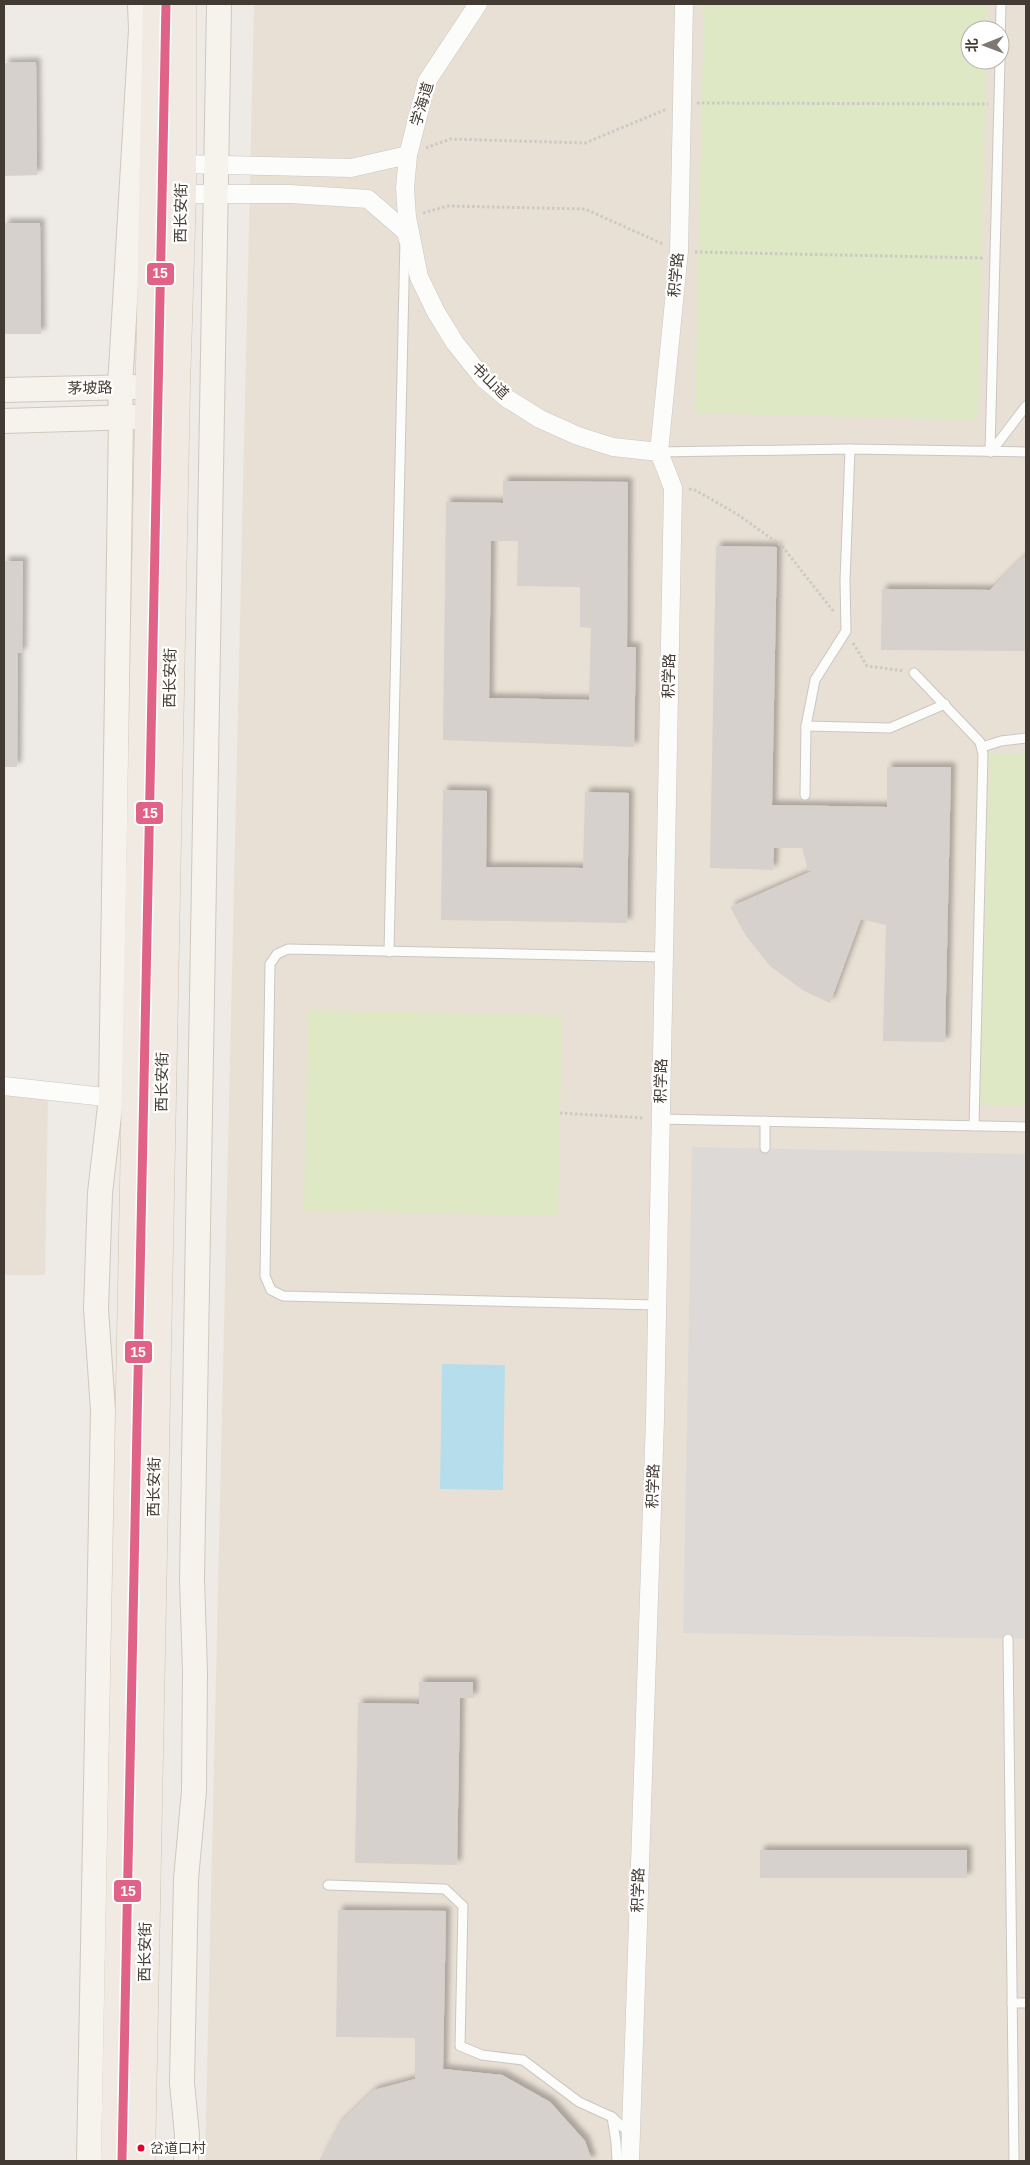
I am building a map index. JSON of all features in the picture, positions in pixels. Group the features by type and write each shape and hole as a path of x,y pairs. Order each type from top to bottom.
{"main road":[{"path":"89,2161 103,1410 96,1309 100,1193 123,1100 120,387 140,4"},
{"name":"西长安街","path":"141,2161 163,386 157,4"},
{"name":"西长安街","path":"163,386 182,194 182,4"},
{"path":"186,2161 187,2135 182,2083 186,1879 194,1791 195,1672 192,1579 219,4"},
{"name":"茅坡路","path":"4,390 163,386"},
{"path":"57,389 58,420"},
{"name":"茅坡路","path":"4,421 162,417"},
{"name":"西长安街","path":"115,2161 123,1100 162,417"}],"street":[{"name":"学海道","path":"406,224 405,188 408,154 427,81 478,4"},
{"name":"积学路","path":"630,2161 629,2133 655,1419 673,488 659,452 679,251 684,4"},
{"path":"182,164 351,168 408,154"},
{"path":"182,194 290,194 368,199 406,224"},
{"name":"书山道","path":"406,224 419,277 436,312 455,343 483,378 508,399 540,419 578,436 613,446 659,452"},
{"path":"4,1086 123,1100"}],"lane":[{"path":"1001,4 1001,20"},
{"path":"990,452 1000,70"},
{"path":"389,952 406,224"},
{"path":"990,452 1026,406"},
{"path":"659,452 850,449 1026,452"},
{"path":"805,794 806,726 815,680 846,631 845,581 850,449"},
{"path":"914,672 980,742 982,747 974,1126"},
{"path":"806,726 890,728 945,704"},
{"path":"982,747 1000,741 1026,738"},
{"path":"657,1305 283,1296 270,1290 265,1276 270,964 277,954 288,949 663,957"},
{"path":"660,1119 1026,1127"},
{"path":"765,1148 766,1121"},
{"path":"1008,1639 1014,2161"},
{"path":"328,1886 445,1889 463,1906 460,2046 482,2055 524,2060 579,2102 612,2117 629,2133"},
{"path":"1012,2003 1026,2003"},
{"path":"612,2117 616,2142 616,2161"}],"path":[{"path":"408,154 450,139 585,143 681,104 999,104"},
{"path":"406,224 448,206 585,209 679,251 995,258"},
{"path":"673,488 695,490 737,514 782,546 827,603 867,666 914,672"},
{"path":"560,1113 660,1119"}],"shaded area":[{"path":"254,4 1026,4 1026,2161 205,2161"},
{"path":"4,1094 48,1097 45,1275 4,1275"},
{"path":"692,1147 1026,1154 1026,1639 683,1633"}],"green space":[{"path":"704,4 987,4 986,20 960,20 960,70 986,70 978,420 695,413"},
{"path":"990,753 1026,753 1026,1106 980,1105"},
{"path":"308,1010 562,1015 558,1216 304,1211"}],"water":[{"path":"442,1364 505,1365 503,1490 440,1489"}],"building":[{"path":"36,62 37,175 4,176 4,63"},
{"path":"4,223 40,223 41,334 4,334"},
{"path":"503,481 628,482 627,647 636,647 634,747 443,740 446,502 503,503","holes":["491,541 518,541 517,586 580,587 580,627 591,628 589,700 489,698"]},
{"path":"716,546 777,547 772,805 887,807 887,767 951,767 945,1042 883,1041 886,925 861,919 830,1003 804,991 770,966 746,936 730,907 812,871 808,871 802,848 774,848 773,870 710,868"},
{"path":"1026,555 1026,651 881,650 882,589 990,590"},
{"path":"4,561 23,561 22,653 18,653 17,767 4,767"},
{"path":"443,790 487,791 486,867 583,868 585,792 629,793 627,923 441,920"},
{"path":"419,1682 473,1682 473,1698 460,1698 457,1865 355,1863 358,1703 419,1704"},
{"path":"760,1850 967,1850 967,1878 760,1878"},
{"path":"338,1910 446,1911 443,2069 502,2075 550,2102 585,2141 592,2161 319,2161 338,2125 374,2090 415,2079 415,2038 336,2037"}],"transit line":[{"name":"15","path":"122,2161 166,4"}],"place":[{"name":"岔道口村","path":"141,2148"}]}
